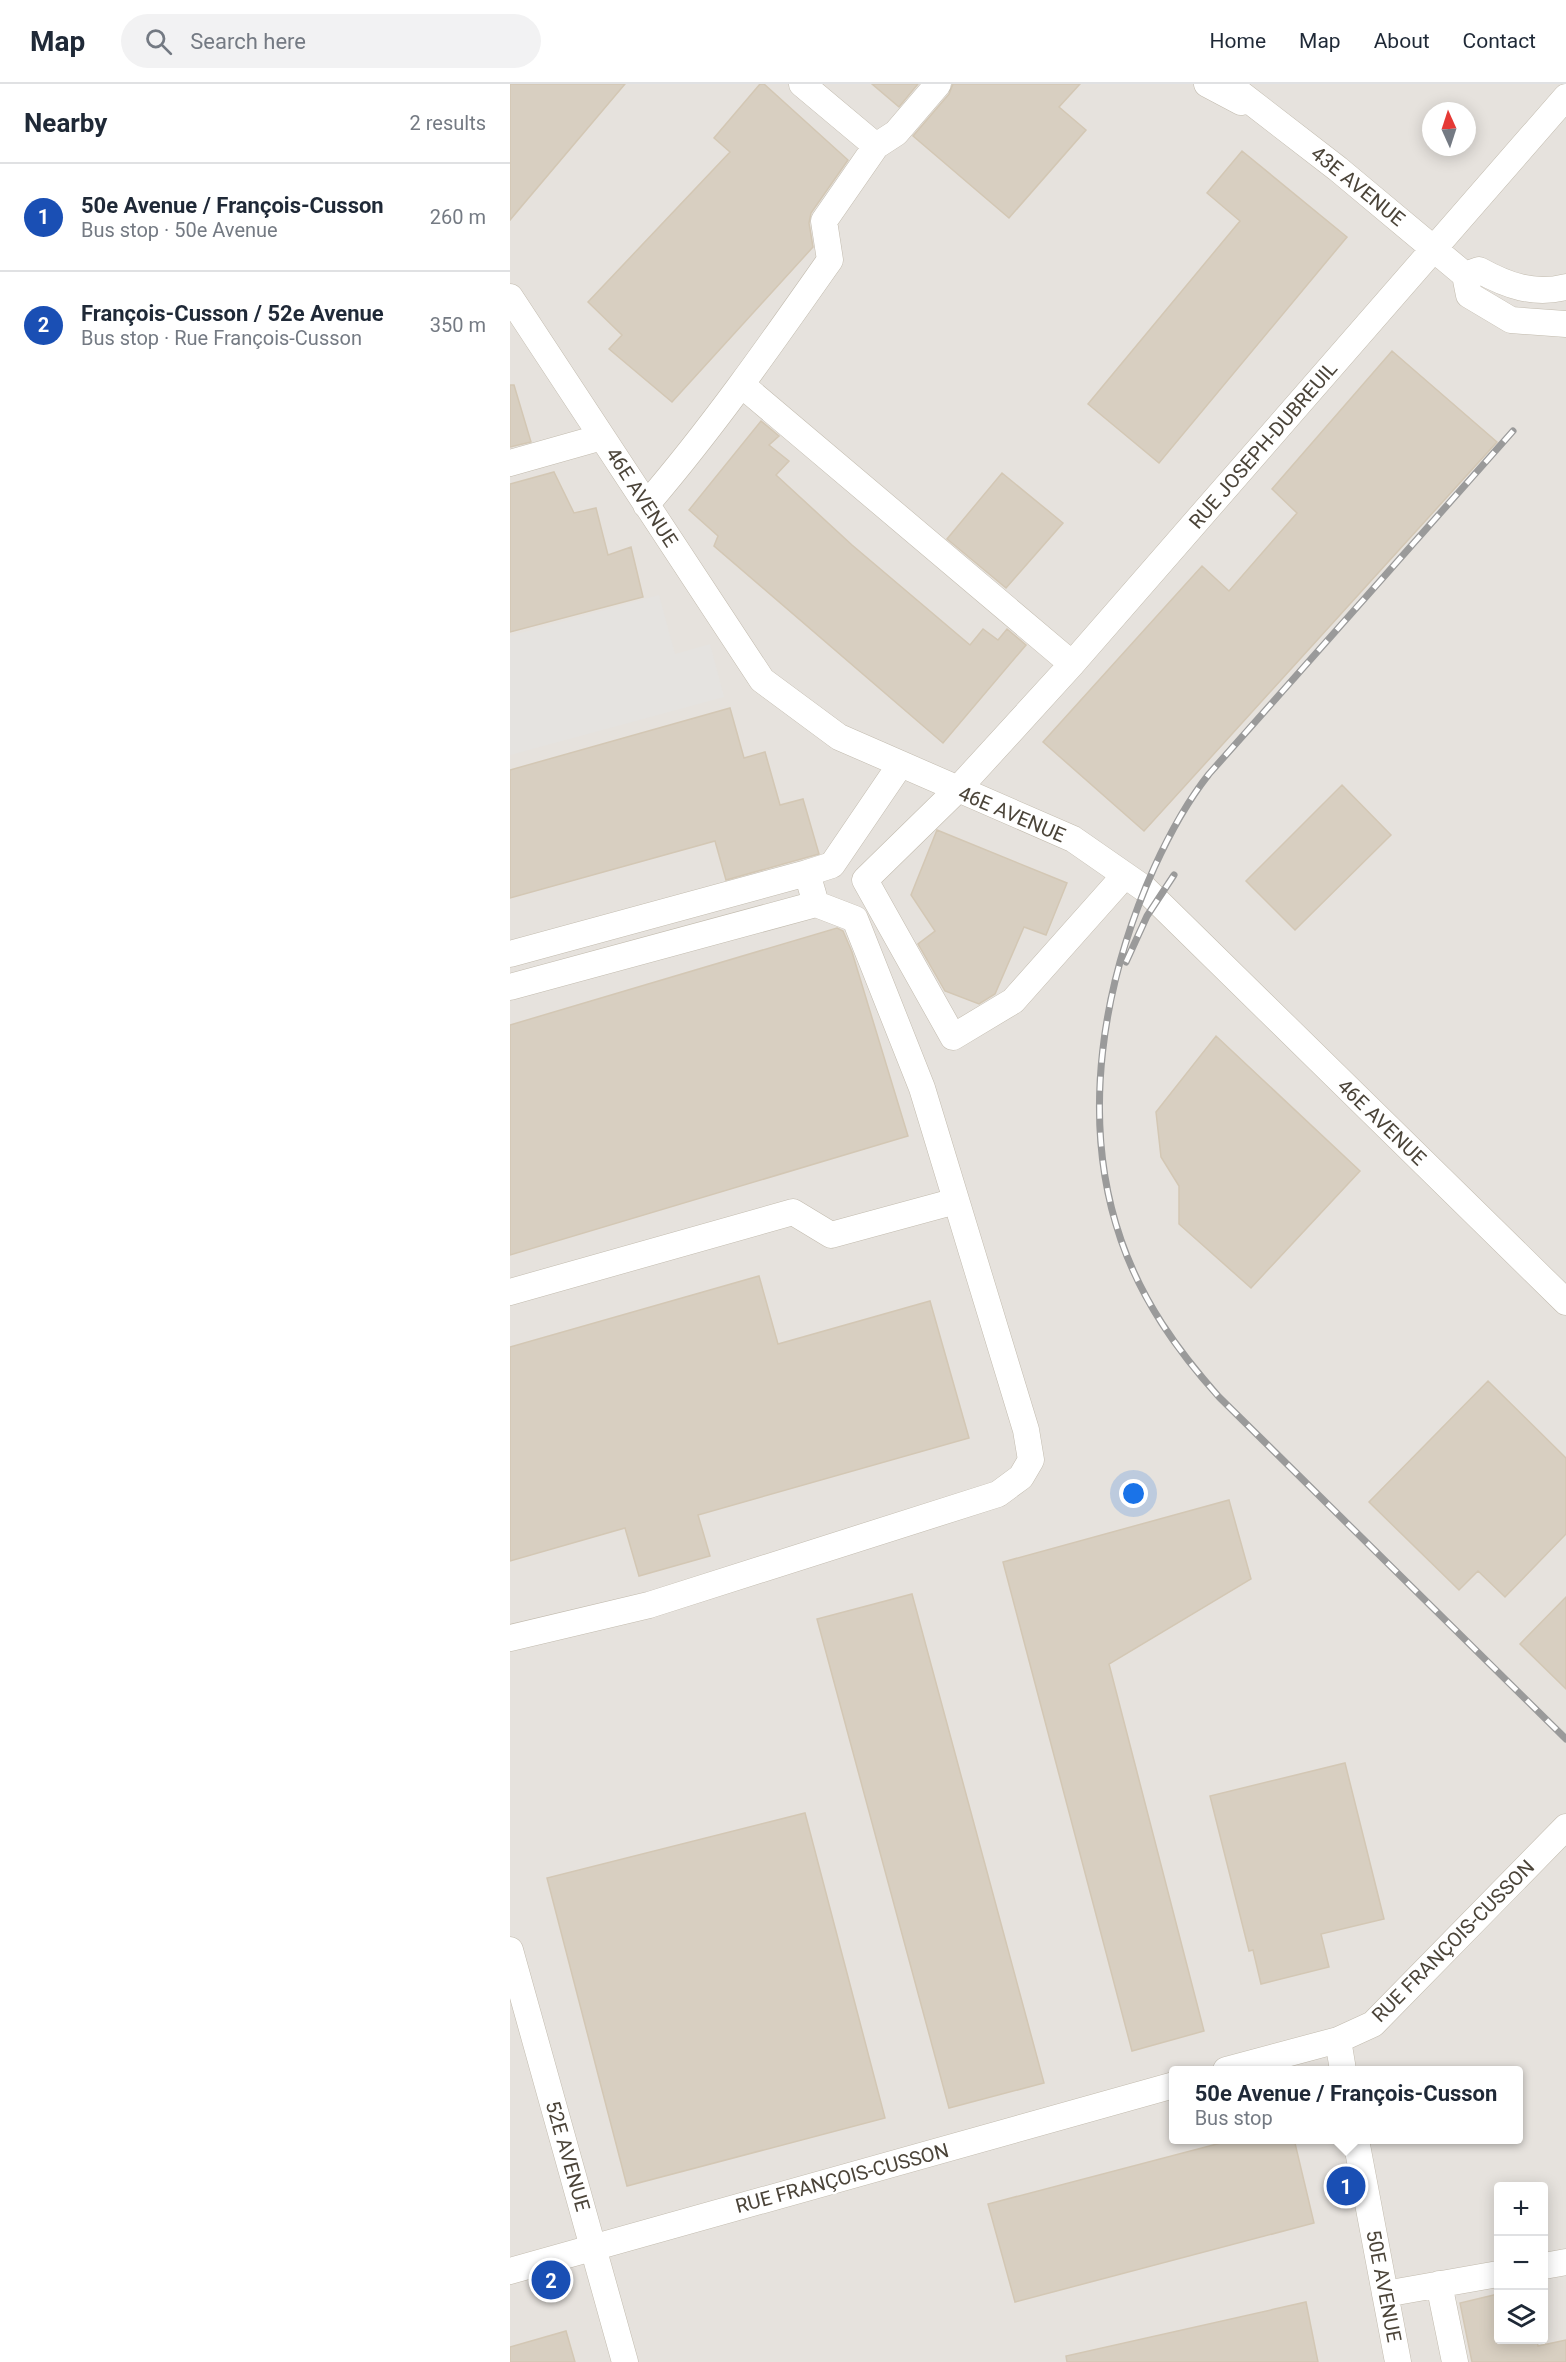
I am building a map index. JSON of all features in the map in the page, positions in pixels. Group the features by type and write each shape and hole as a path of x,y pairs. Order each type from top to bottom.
{"street":[{"path":"801,84 876,146"},
{"path":"646,505 693,450 742,385 830,260 824,221 876,146 896,133 938,84"},
{"name":"43E AVENUE","path":"1207,84 1281,124"},
{"name":"43E AVENUE","path":"1228,84 1281,124 1465,274"},
{"name":"43E AVENUE","path":"1237,84 1281,124"},
{"name":"RUE JOSEPH-DUBREUIL","path":"1125,875 1013,1001 953,1037 865,880 957,790 1072,664 1566,97"},
{"path":"1566,287 1535,291 1499,281 1479,270 1465,274 1469,295 1511,320 1566,324"},
{"name":"46E AVENUE","path":"510,297 762,680 839,737 1073,839 1145,889 1566,1302"},
{"path":"742,385 1072,664"},
{"path":"510,463 602,438"},
{"path":"510,954 832,865 900,765"},
{"path":"807,873 816,904"},
{"path":"736,892 746,923"},
{"path":"510,987 816,904 855,919 922,1088 1026,1430 1031,1461 1021,1477 998,1494 660,1601 510,1638"},
{"path":"627,922 635,954"},
{"path":"537,947 546,977"},
{"path":"510,1292 794,1212 831,1236 956,1200"},
{"name":"RUE FRANÇOIS-CUSSON","path":"1241,2066 1338,2040 1373,2024 1566,1827"},
{"name":"52E AVENUE","path":"510,1950 625,2362"},
{"path":"1338,2040 1342,2066"},
{"name":"RUE FRANÇOIS-CUSSON","path":"510,2271 1169,2086"},
{"name":"50E AVENUE","path":"1357,2144 1398,2362"},
{"path":"1548,2265 1566,2262"},
{"path":"1385,2294 1494,2275"},
{"path":"1439,2284 1455,2362"}],"shaded area":[{"path":"510,84 1566,84 1566,2362 510,2362"},
{"path":"659,595 675,654 710,644 724,697 510,755 510,636"}],"building":[{"path":"510,84 625,84 510,220"},
{"path":"760,84 764,84 848,160 811,213 809,223 813,247 672,402 609,349 622,335 588,302 730,152 714,138"},
{"path":"872,84 918,84 899,107"},
{"path":"953,84 1080,84 1059,107 1086,130 1009,218 913,136 949,94"},
{"path":"1242,151 1347,237 1159,463 1088,404 1240,221 1207,193"},
{"path":"1392,351 1497,442 1144,831 1043,742 1202,566 1229,591 1297,513 1272,489"},
{"path":"510,385 514,385 531,442 510,447"},
{"path":"761,421 779,436 769,445 789,461 776,475 852,545 970,645 983,629 998,640 1007,629 1026,645 943,743 714,546 718,536 689,510"},
{"path":"554,472 574,513 596,508 608,555 631,547 643,597 510,632 510,484"},
{"path":"1002,473 1063,523 1006,588 947,539"},
{"path":"730,708 744,758 765,752 780,805 803,799 819,854 726,880 715,841 510,898 510,770"},
{"path":"1342,785 1391,835 1295,930 1246,881"},
{"path":"937,830 1067,883 1046,935 1024,927 995,994 979,1004 945,991 918,944 935,931 911,895"},
{"path":"837,928 843,931 852,952 908,1136 510,1255 510,1025"},
{"path":"1216,1036 1360,1171 1251,1288 1179,1224 1179,1186 1161,1157 1156,1112"},
{"path":"759,1276 778,1344 930,1301 969,1438 698,1515 710,1556 639,1576 625,1528 510,1561 510,1347"},
{"path":"1488,1381 1566,1458 1566,1534 1505,1597 1478,1571 1459,1590 1369,1502"},
{"path":"1229,1500 1251,1579 1109,1664 1204,2031 1132,2051 1003,1562"},
{"path":"912,1594 1044,2083 949,2108 817,1619"},
{"path":"1566,1597 1566,1689 1520,1644"},
{"path":"1345,1763 1384,1919 1321,1934 1329,1967 1261,1984 1253,1950 1249,1951 1210,1796"},
{"path":"805,1813 885,2118 627,2186 547,1878"},
{"path":"1217,2144 1295,2144 1314,2223 1015,2302 988,2204"},
{"path":"1494,2295 1494,2344 1538,2344 1538,2346 1566,2340 1566,2362 1472,2362 1460,2303"},
{"path":"1306,2302 1318,2362 1067,2362 1066,2356"},
{"path":"566,2331 575,2362 510,2362 510,2347"}],"railway":[{"path":"1513,431 1209,774 1178,820 1154,868 1121,957 1110,1004 1103,1051 1100,1099 1101,1147 1108,1194 1121,1240 1139,1284 1162,1324 1189,1361 1219,1397 1566,1739"},
{"path":"1126,962 1147,916 1174,875"}],"place":[{"name":"50e Avenue / François-Cusson","path":"1346,2186"},
{"name":"François-Cusson / 52e Avenue","path":"551,2280"}]}
